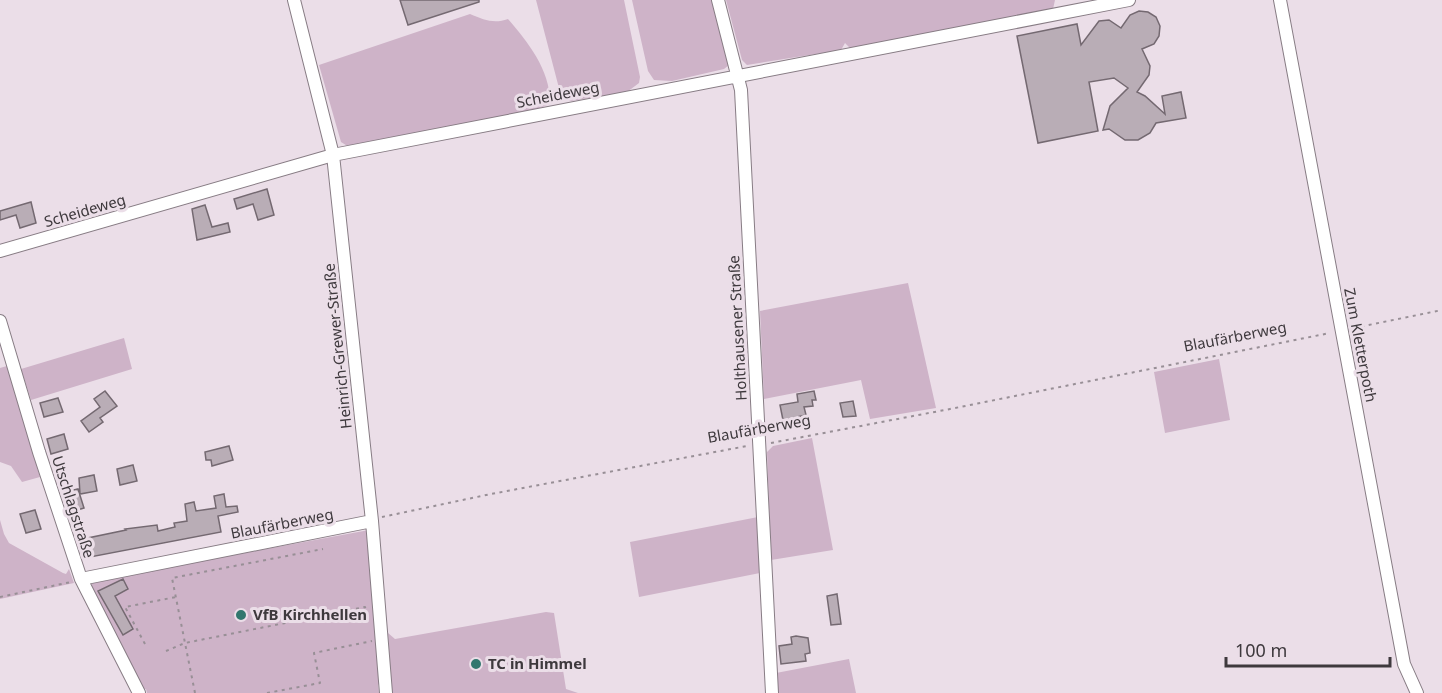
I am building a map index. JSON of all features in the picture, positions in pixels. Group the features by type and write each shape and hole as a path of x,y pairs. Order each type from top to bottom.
{"street":[{"name":"Heinrich-Grewer-Straße","path":"294,0 333,155 372,521 386,693"},
{"name":"Holthausener Straße","path":"718,0 741,90 772,693"},
{"name":"Scheideweg","path":"0,251 333,155 1129,0"},
{"name":"Zum Kletterpoth","path":"1280,0 1404,664 1417,693"},
{"name":"Utschlagstraße","path":"0,321 39,452 81,579 138,693"},
{"name":"Blaufärberweg","path":"81,579 372,521"}],"path":[{"name":"Blaufärberweg","path":"372,521 503,492 728,448 950,409 1442,310"},
{"path":"195,693 172,578 323,549"},
{"path":"0,597 81,579"},
{"path":"145,644 125,607 176,597"},
{"path":"166,651 185,643 365,607 368,619"},
{"path":"267,693 320,682 314,653 372,641"}],"shaded area":[{"path":"536,0 624,0 640,77 639,83 627,92 570,101 564,99 560,92"},
{"path":"632,0 715,0 729,65 724,69 672,81 654,80 648,71"},
{"path":"726,0 1055,0 1053,9 850,48 845,43 841,50 747,65 742,60"},
{"path":"470,14 489,21 508,19 537,58 547,80 550,104 537,109 349,147 341,142 319,65"},
{"path":"908,283 936,408 870,419 861,380 764,399 760,311"},
{"path":"124,338 132,369 31,400 21,369"},
{"path":"1219,359 1230,420 1165,433 1154,372"},
{"path":"7,366 40,477 22,482 11,466 0,462 0,368"},
{"path":"812,438 833,550 771,560 767,452 773,446"},
{"path":"758,517 760,573 639,597 630,542"},
{"path":"0,520 9,543 63,573 66,574 69,569 74,583 0,599"},
{"name":"VfB Kirchhellen","path":"369,530 381,681 378,685 379,693 147,693 146,689 142,690 91,587 93,581"},
{"name":"TC in Himmel","path":"546,612 554,613 566,689 578,693 391,693 388,633 395,639"},
{"path":"849,659 856,693 776,693 776,673"}],"building":[{"path":"400,0 479,0 479,2 408,25"},
{"path":"1139,11 1148,12 1156,17 1160,26 1159,36 1154,44 1142,49 1150,66 1149,75 1137,92 1165,114 1162,96 1181,92 1186,118 1156,123 1150,133 1138,140 1125,140 1109,129 1103,130 1110,106 1128,88 1114,78 1089,82 1098,131 1038,143 1017,36 1077,24 1081,45 1099,21 1109,20 1121,28 1130,15"},
{"path":"267,189 274,215 258,220 253,204 237,209 234,199"},
{"path":"31,202 36,223 20,228 16,215 0,220 0,211"},
{"path":"205,205 212,227 228,223 230,232 197,240 192,209"},
{"path":"105,391 117,406 100,418 103,422 89,432 81,421 100,407 94,399"},
{"path":"814,391 816,400 812,400 813,406 804,407 806,415 783,420 780,405 798,402 797,394"},
{"path":"58,398 63,412 44,417 40,403"},
{"path":"853,401 856,416 843,417 840,403"},
{"path":"64,434 68,449 51,454 47,439"},
{"path":"229,446 233,460 212,466 211,460 206,460 205,452"},
{"path":"133,465 137,481 120,485 117,469"},
{"path":"94,475 97,491 80,494 79,478"},
{"path":"78,489 84,508 71,512 65,492"},
{"path":"224,494 226,507 237,506 238,512 218,516 221,532 85,558 81,543 83,539 125,529 157,525 158,531 175,527 174,523 187,521 185,504 194,502 196,511 216,508 214,496"},
{"path":"35,510 41,529 26,533 20,514"},
{"path":"123,579 128,589 115,596 133,629 123,635 98,591"},
{"path":"837,594 841,624 831,625 827,596"},
{"path":"791,637 808,638 810,653 805,654 806,661 781,664 779,646 792,644"}],"place":[{"name":"VfB Kirchhellen","path":"241,615"},
{"name":"TC in Himmel","path":"476,664"}]}
